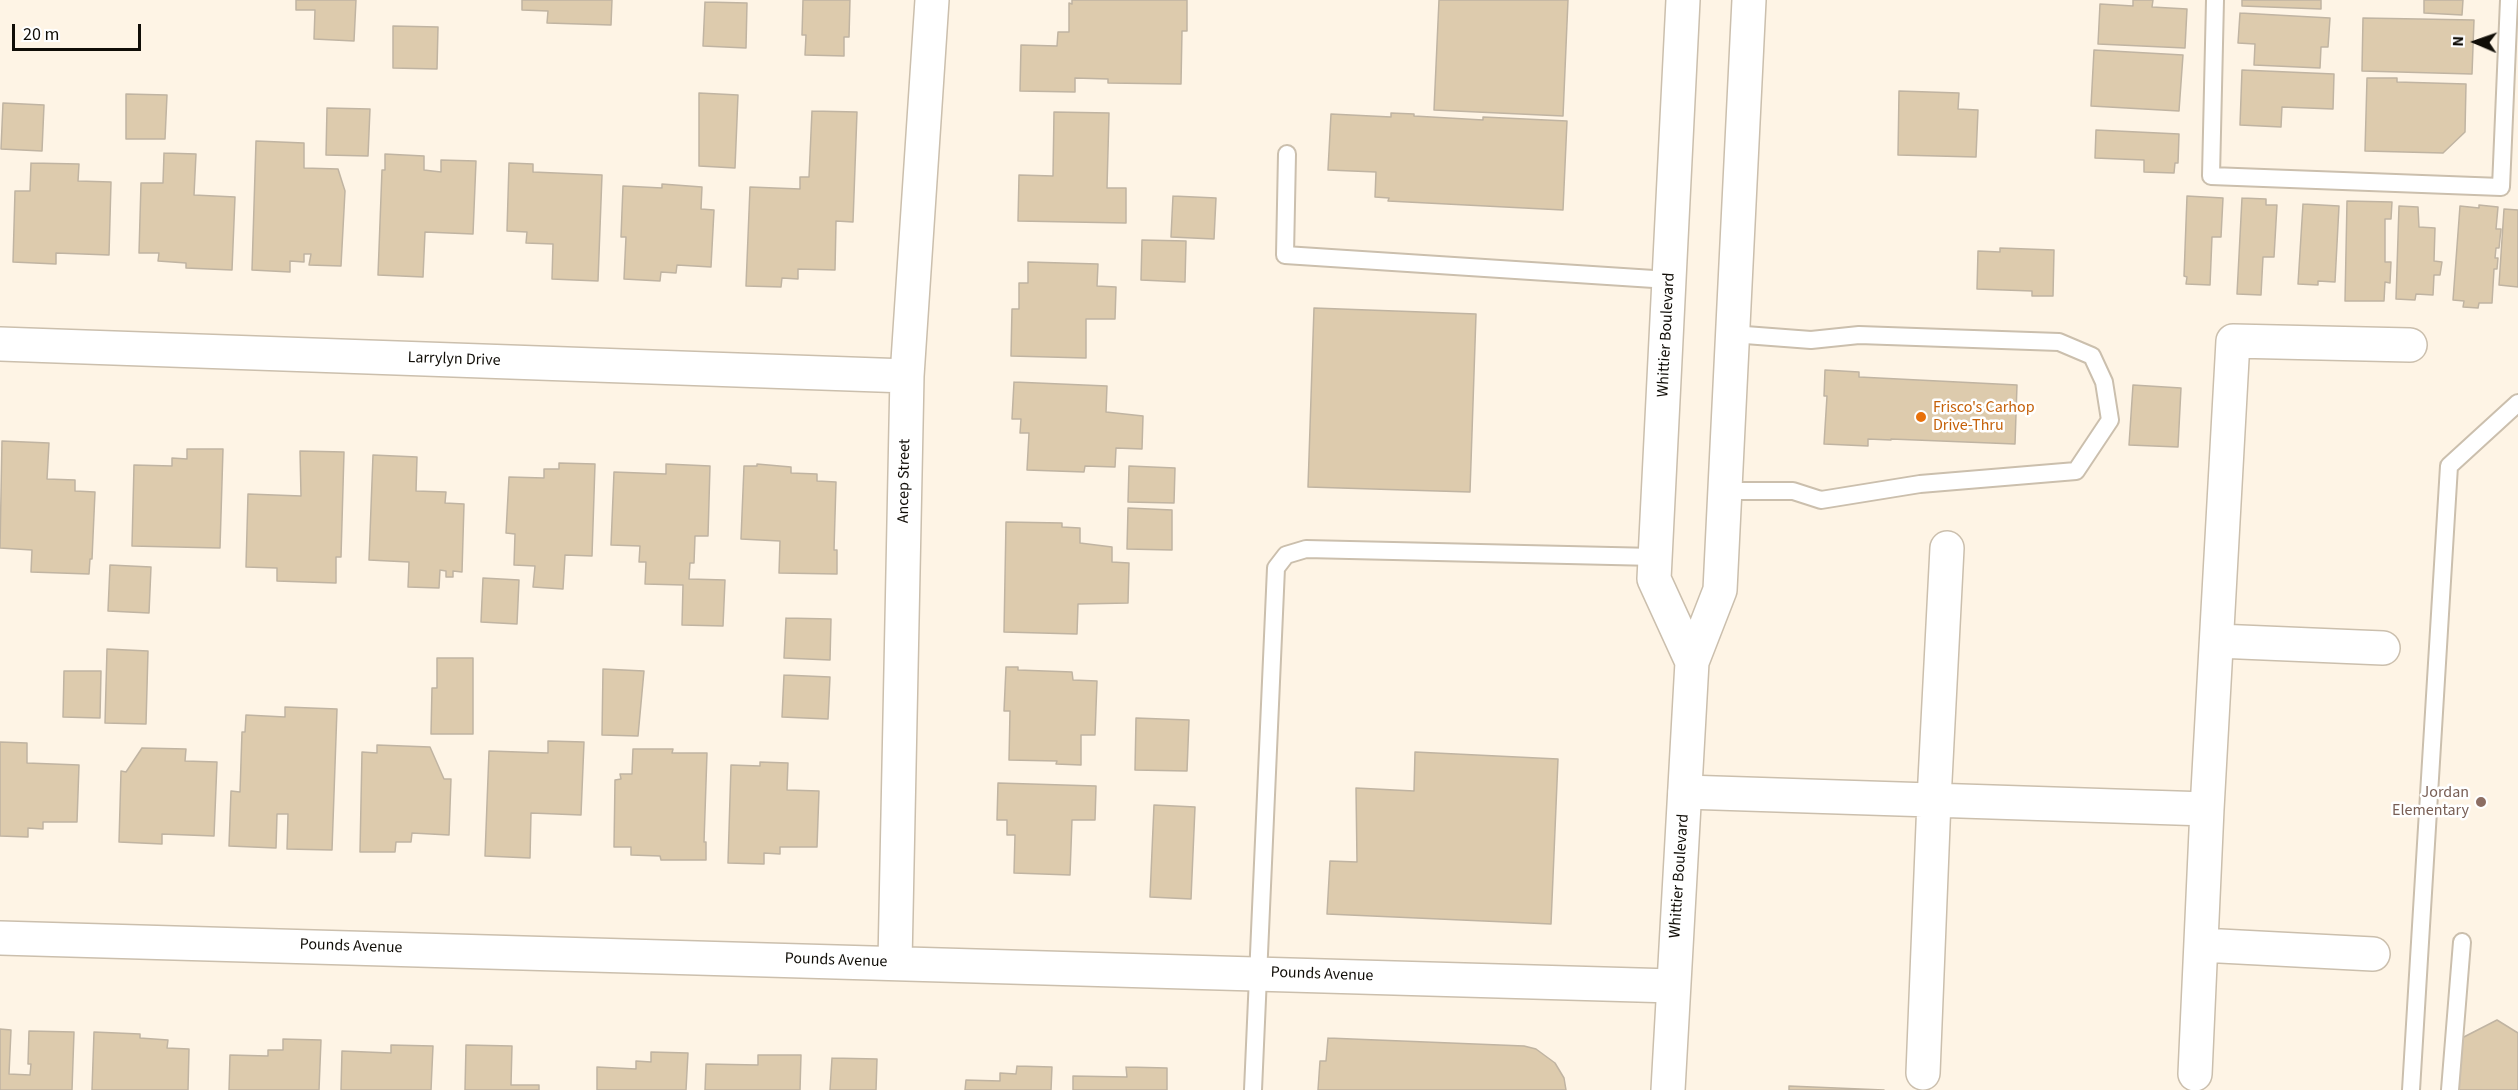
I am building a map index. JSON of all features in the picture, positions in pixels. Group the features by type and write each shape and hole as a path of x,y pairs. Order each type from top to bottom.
{"street":[{"name":"Ancep Street","path":"895,963 907,376 932,0"},
{"name":"Whittier Boulevard","path":"1683,0 1654,579 1692,662"},
{"name":"Whittier Boulevard","path":"1668,1090 1692,662 1720,590 1749,0"},
{"path":"2195,1074 2207,809 2234,341 2410,345"},
{"name":"Larrylyn Drive","path":"0,344 907,376"},
{"path":"1923,1073 1947,548"},
{"path":"2217,641 2382,648"},
{"path":"1685,792 2207,809"},
{"name":"Pounds Avenue","path":"0,938 1673,986"},
{"path":"2201,945 2373,954"}],"lane":[{"path":"2215,0 2211,176 2501,187 2509,0"},
{"path":"1287,154 1285,255 1670,280"},
{"path":"1724,491 1793,491 1821,500 1920,484 2076,471 2110,420 2104,382 2092,357 2060,342 1859,335 1811,340 1732,334"},
{"path":"2411,1090 2449,466 2518,403"},
{"path":"1253,1090 1276,567 1286,555 1306,549 1656,557"},
{"path":"2450,1090 2462,942"}],"building":[{"path":"296,0 356,0 354,41 314,39 315,10 296,10"},
{"path":"522,0 612,0 611,25 547,23 548,11 522,10"},
{"path":"803,0 850,0 849,37 844,37 844,56 805,55 806,35 802,35"},
{"path":"1072,0 1187,0 1187,31 1182,31 1181,84 1108,83 1108,79 1075,78 1075,92 1020,91 1021,45 1057,46 1058,32 1069,32 1069,3 1072,4"},
{"path":"1439,0 1568,0 1563,116 1434,110"},
{"path":"2133,0 2153,0 2152,7 2187,9 2185,48 2098,44 2100,4 2133,6"},
{"path":"2242,0 2321,0 2321,9 2242,6"},
{"path":"2424,0 2463,0 2462,15 2424,13"},
{"path":"705,2 747,3 746,48 703,46"},
{"path":"2240,13 2330,18 2328,47 2321,47 2320,68 2254,65 2255,44 2238,43"},
{"path":"2363,18 2474,20 2472,74 2362,71"},
{"path":"393,26 438,27 437,69 393,68"},
{"path":"2094,50 2183,55 2179,111 2091,106"},
{"path":"2242,70 2334,74 2333,109 2282,107 2281,127 2240,125"},
{"path":"2367,78 2397,78 2397,82 2466,84 2465,132 2443,153 2365,151"},
{"path":"1899,91 1959,93 1958,109 1978,110 1976,157 1898,155"},
{"path":"699,93 738,95 735,168 699,166"},
{"path":"126,94 167,95 165,139 126,139"},
{"path":"3,103 44,105 42,151 1,149"},
{"path":"327,108 370,109 368,156 326,155"},
{"path":"812,111 857,112 853,222 836,221 835,270 798,269 798,279 782,278 781,287 746,286 750,187 800,189 800,177 809,177"},
{"path":"1054,112 1109,113 1107,188 1126,188 1126,223 1018,221 1019,175 1053,176"},
{"path":"1391,113 1483,120 1483,117 1567,121 1563,210 1388,201 1389,198 1375,197 1376,172 1328,170 1331,114 1391,117"},
{"path":"2096,130 2179,134 2178,163 2175,163 2174,173 2144,172 2144,160 2095,158"},
{"path":"256,141 304,143 304,168 338,169 345,191 341,266 309,265 311,254 304,254 304,262 290,261 290,272 252,270"},
{"path":"164,153 196,154 194,195 235,197 232,270 186,268 186,263 158,261 159,253 139,253 141,183 163,183"},
{"path":"385,154 424,156 424,170 441,172 441,160 476,161 473,234 425,232 423,277 378,275 382,170 385,170"},
{"path":"31,163 79,164 78,181 111,182 109,255 56,253 56,264 13,262 15,191 30,191"},
{"path":"509,163 533,164 533,172 602,175 598,281 552,279 553,244 526,243 527,232 507,231"},
{"path":"662,184 702,187 701,209 714,210 711,267 677,265 676,273 661,272 660,281 624,279 626,237 621,237 623,186 662,188"},
{"path":"1173,196 1216,198 1214,239 1171,237"},
{"path":"2187,196 2223,198 2221,237 2212,237 2210,285 2186,284 2187,277 2184,276"},
{"path":"2242,198 2266,199 2266,205 2277,205 2274,257 2263,257 2261,295 2237,294"},
{"path":"2347,201 2392,202 2391,219 2385,219 2385,262 2391,262 2390,283 2385,282 2384,301 2345,301"},
{"path":"2303,204 2339,206 2335,282 2318,281 2318,285 2298,284"},
{"path":"2479,205 2498,207 2496,229 2501,229 2499,248 2496,248 2495,258 2498,258 2497,269 2494,269 2492,303 2479,303 2478,308 2463,307 2464,301 2453,300 2460,206 2479,208"},
{"path":"2399,206 2418,207 2419,227 2435,228 2434,261 2442,262 2440,275 2434,275 2433,295 2416,294 2415,300 2396,299"},
{"path":"2504,209 2518,210 2518,287 2499,285"},
{"path":"1142,240 1186,241 1185,282 1141,280"},
{"path":"2000,248 2054,250 2053,296 2032,296 2032,291 1977,289 1978,251 2000,252"},
{"path":"1028,262 1098,264 1097,286 1116,287 1115,319 1086,319 1086,358 1011,356 1012,309 1019,309 1019,283 1028,283"},
{"path":"1314,308 1476,314 1470,492 1308,487"},
{"name":"Frisco's Carhop Drive-Thru","path":"1825,370 1859,372 1859,377 2017,385 2015,444 1868,439 1868,446 1824,444 1827,396 1824,396"},
{"path":"1014,382 1107,386 1106,412 1143,416 1142,449 1116,448 1115,467 1085,466 1084,472 1027,470 1029,433 1020,433 1021,419 1012,419"},
{"path":"2133,385 2181,388 2178,447 2129,445"},
{"path":"2,441 49,443 47,479 75,480 75,491 95,492 92,559 90,559 89,574 31,572 32,550 0,548"},
{"path":"187,449 223,449 220,548 132,546 134,465 172,466 172,458 187,459"},
{"path":"300,451 344,452 341,557 336,557 336,583 277,581 277,568 246,567 248,494 301,496"},
{"path":"373,455 417,457 416,491 446,492 445,503 464,504 462,572 453,571 453,577 446,577 446,571 440,570 439,588 408,587 409,562 369,560"},
{"path":"559,463 595,464 592,556 565,555 563,589 533,587 535,566 514,565 515,534 506,533 509,477 544,478 544,469 559,469"},
{"path":"666,464 710,466 708,536 695,536 694,563 690,563 689,579 725,580 723,626 682,625 683,585 645,584 646,562 639,562 640,546 611,545 614,472 666,474"},
{"path":"757,464 791,467 791,473 817,474 817,481 836,482 834,550 837,550 837,574 779,573 780,541 741,539 744,466 757,466"},
{"path":"1129,466 1175,468 1174,503 1128,502"},
{"path":"1128,508 1172,510 1172,550 1127,549"},
{"path":"1006,522 1062,523 1062,527 1080,528 1080,543 1112,547 1112,562 1129,563 1128,603 1078,604 1077,634 1004,632"},
{"path":"110,565 151,567 149,613 108,611"},
{"path":"483,578 519,580 517,624 481,622"},
{"path":"786,618 831,619 830,660 784,658"},
{"path":"107,649 148,651 146,724 105,723"},
{"path":"437,658 473,658 473,734 431,734 432,688 437,688"},
{"path":"1006,667 1018,667 1018,670 1072,672 1073,680 1097,681 1095,735 1081,735 1081,765 1056,764 1057,761 1009,760 1010,711 1004,711"},
{"path":"603,669 644,671 638,736 602,735"},
{"path":"64,671 101,671 100,718 63,717"},
{"path":"784,675 830,677 828,719 782,717"},
{"path":"285,707 337,709 332,850 287,849 288,814 277,814 276,848 229,846 231,791 240,792 242,732 245,732 246,715 285,717"},
{"path":"1136,718 1189,720 1187,771 1135,770"},
{"path":"548,741 584,742 581,815 531,813 530,858 485,856 489,751 548,753"},
{"path":"0,742 27,743 27,763 79,765 77,822 43,822 43,829 28,828 28,837 0,836"},
{"path":"377,745 430,747 444,779 451,779 449,835 412,833 411,842 396,842 395,852 360,852 362,752 377,753"},
{"path":"142,748 186,749 185,761 217,762 214,836 162,834 162,844 119,842 121,771 126,772"},
{"path":"633,749 673,749 672,753 707,753 704,842 706,842 706,860 661,860 660,856 631,855 631,847 614,847 615,780 621,779 620,774 632,774"},
{"path":"1415,752 1558,759 1551,924 1327,914 1330,861 1357,862 1356,788 1414,791"},
{"path":"760,762 788,763 787,790 819,791 817,847 780,847 780,854 764,853 764,864 728,863 731,765 760,766"},
{"path":"998,783 1096,786 1095,820 1072,820 1070,875 1014,873 1015,835 1007,835 1007,820 997,820"},
{"path":"1154,805 1195,807 1191,899 1150,897"},
{"path":"2497,1020 2518,1033 2518,1090 2460,1090 2456,1088 2458,1040"},
{"path":"0,1029 11,1030 9,1074 30,1075 29,1031 74,1032 72,1090 0,1090"},
{"path":"94,1032 140,1034 140,1038 168,1040 167,1048 189,1049 188,1090 92,1090"},
{"path":"1328,1038 1524,1046 1536,1049 1555,1063 1564,1078 1566,1090 1318,1090 1320,1061 1326,1061"},
{"path":"283,1039 321,1040 319,1090 229,1090 230,1055 268,1056 268,1050 283,1050"},
{"path":"391,1045 433,1046 431,1090 341,1090 342,1051 391,1053"},
{"path":"466,1045 512,1046 511,1085 539,1085 539,1090 465,1090"},
{"path":"651,1052 688,1053 686,1090 597,1090 597,1067 636,1069 636,1061 651,1062"},
{"path":"758,1055 801,1055 800,1090 705,1090 706,1064 758,1065"},
{"path":"832,1058 877,1059 876,1090 830,1090"},
{"path":"1017,1066 1052,1067 1051,1090 965,1090 966,1080 1000,1081 1000,1073 1016,1074"},
{"path":"1126,1067 1167,1068 1167,1090 1073,1090 1073,1076 1127,1077"},
{"path":"1789,1086 1884,1090 1789,1090"}],"place":[{"name":"Frisco's Carhop Drive-Thru","path":"1921,417"},
{"name":"Jordan Elementary","path":"2481,802"}]}
